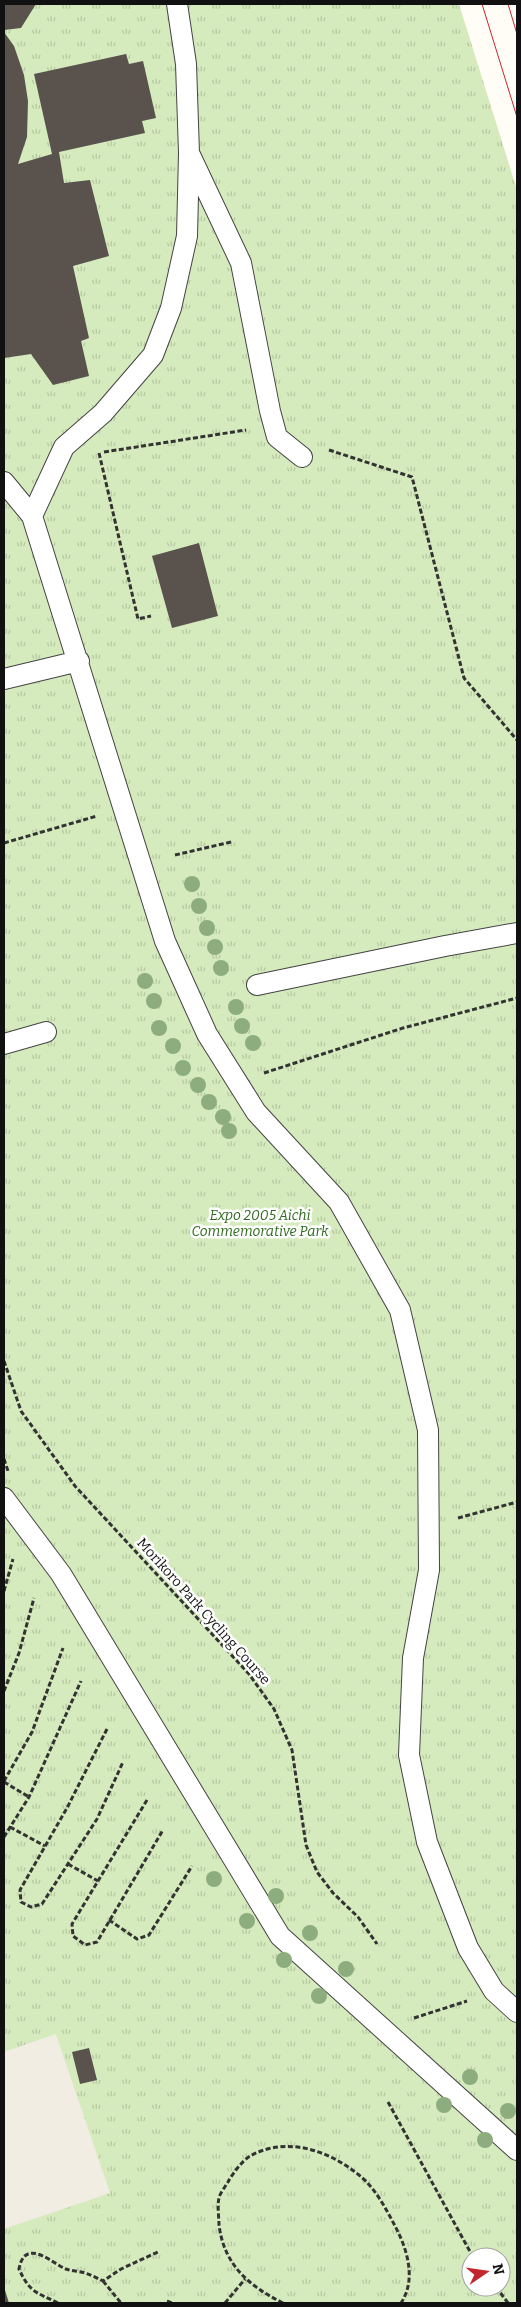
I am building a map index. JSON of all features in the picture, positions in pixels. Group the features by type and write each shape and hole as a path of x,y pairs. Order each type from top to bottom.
{"lane":[{"path":"32,516 64,447 103,413 154,355 171,308 187,236 189,153 186,64 178,4"},
{"path":"189,153 241,263 270,412 277,437 302,457"},
{"path":"4,482 32,516 165,941 207,1034 256,1112 339,1202 400,1310 428,1430 429,1570 413,1658 410,1755 427,1842 468,1948 494,1991 517,2012"},
{"path":"4,679 79,662"},
{"path":"257,985 445,946 517,934"},
{"path":"4,1044 46,1032"},
{"path":"4,1498 61,1574 280,1936 517,2150"}],"path":[{"path":"59,458 256,428 277,437"},
{"path":"324,448 412,477 464,678 517,740"},
{"path":"99,452 138,619 151,616"},
{"path":"4,843 124,809"},
{"path":"175,856 231,842"},
{"path":"237,1082 404,1028 517,998"},
{"name":"Morikoro Park Cycling Course","path":"4,1361 21,1411 75,1486 249,1674 274,1709 292,1750 306,1845 317,1872 333,1893 358,1917 377,1944"},
{"path":"429,1526 517,1502"},
{"path":"4,1591 13,1559"},
{"path":"4,1692 34,1598"},
{"path":"29,1797 4,1781 32,1732 63,1648"},
{"path":"4,1837 29,1797 51,1752 81,1680"},
{"path":"107,1729 20,1890 21,1902 31,1907 42,1904 97,1819 123,1762"},
{"path":"146,1800 72,1924 72,1936 85,1945 97,1942 164,1830"},
{"path":"10,1827 45,1846"},
{"path":"68,1864 98,1881"},
{"path":"109,1920 137,1939 148,1935 192,1866"},
{"path":"418,2016 461,2003"},
{"path":"388,2102 468,2247"},
{"path":"283,2303 265,2294 245,2278 233,2264 221,2243 219,2198 232,2175 248,2157 275,2146 302,2146 327,2155 360,2176 383,2202 402,2240 410,2278 401,2303"},
{"path":"103,2281 121,2269 160,2251"},
{"path":"58,2303 39,2296 26,2284 19,2269 24,2258 30,2254 44,2254 65,2269 85,2273 103,2281 121,2303"},
{"path":"225,2303 245,2278"},
{"path":"167,2301 172,2303"}],"green space":[{"name":"Expo 2005 Aichi Commemorative Park","path":"4,4 459,4 517,190 517,2303 4,2303"}],"shaded area":[{"path":"56,2034 110,2193 4,2229 4,2052"}],"building":[{"path":"4,4 36,4 21,28 4,30"},
{"path":"4,32 14,46 24,75 28,101 27,137 18,164 52,154 34,74 126,54 129,64 143,61 156,118 142,121 145,133 59,152 64,183 90,180 109,256 73,266 89,338 81,341 89,376 53,385 31,354 4,358"},
{"path":"199,543 218,616 172,628 152,556"},
{"path":"89,2048 97,2080 80,2084 72,2052"},
{"path":"4,2287 9,2303 4,2303"}],"tram line":[{"path":"482,4 517,117"},
{"path":"508,4 517,34"}]}
